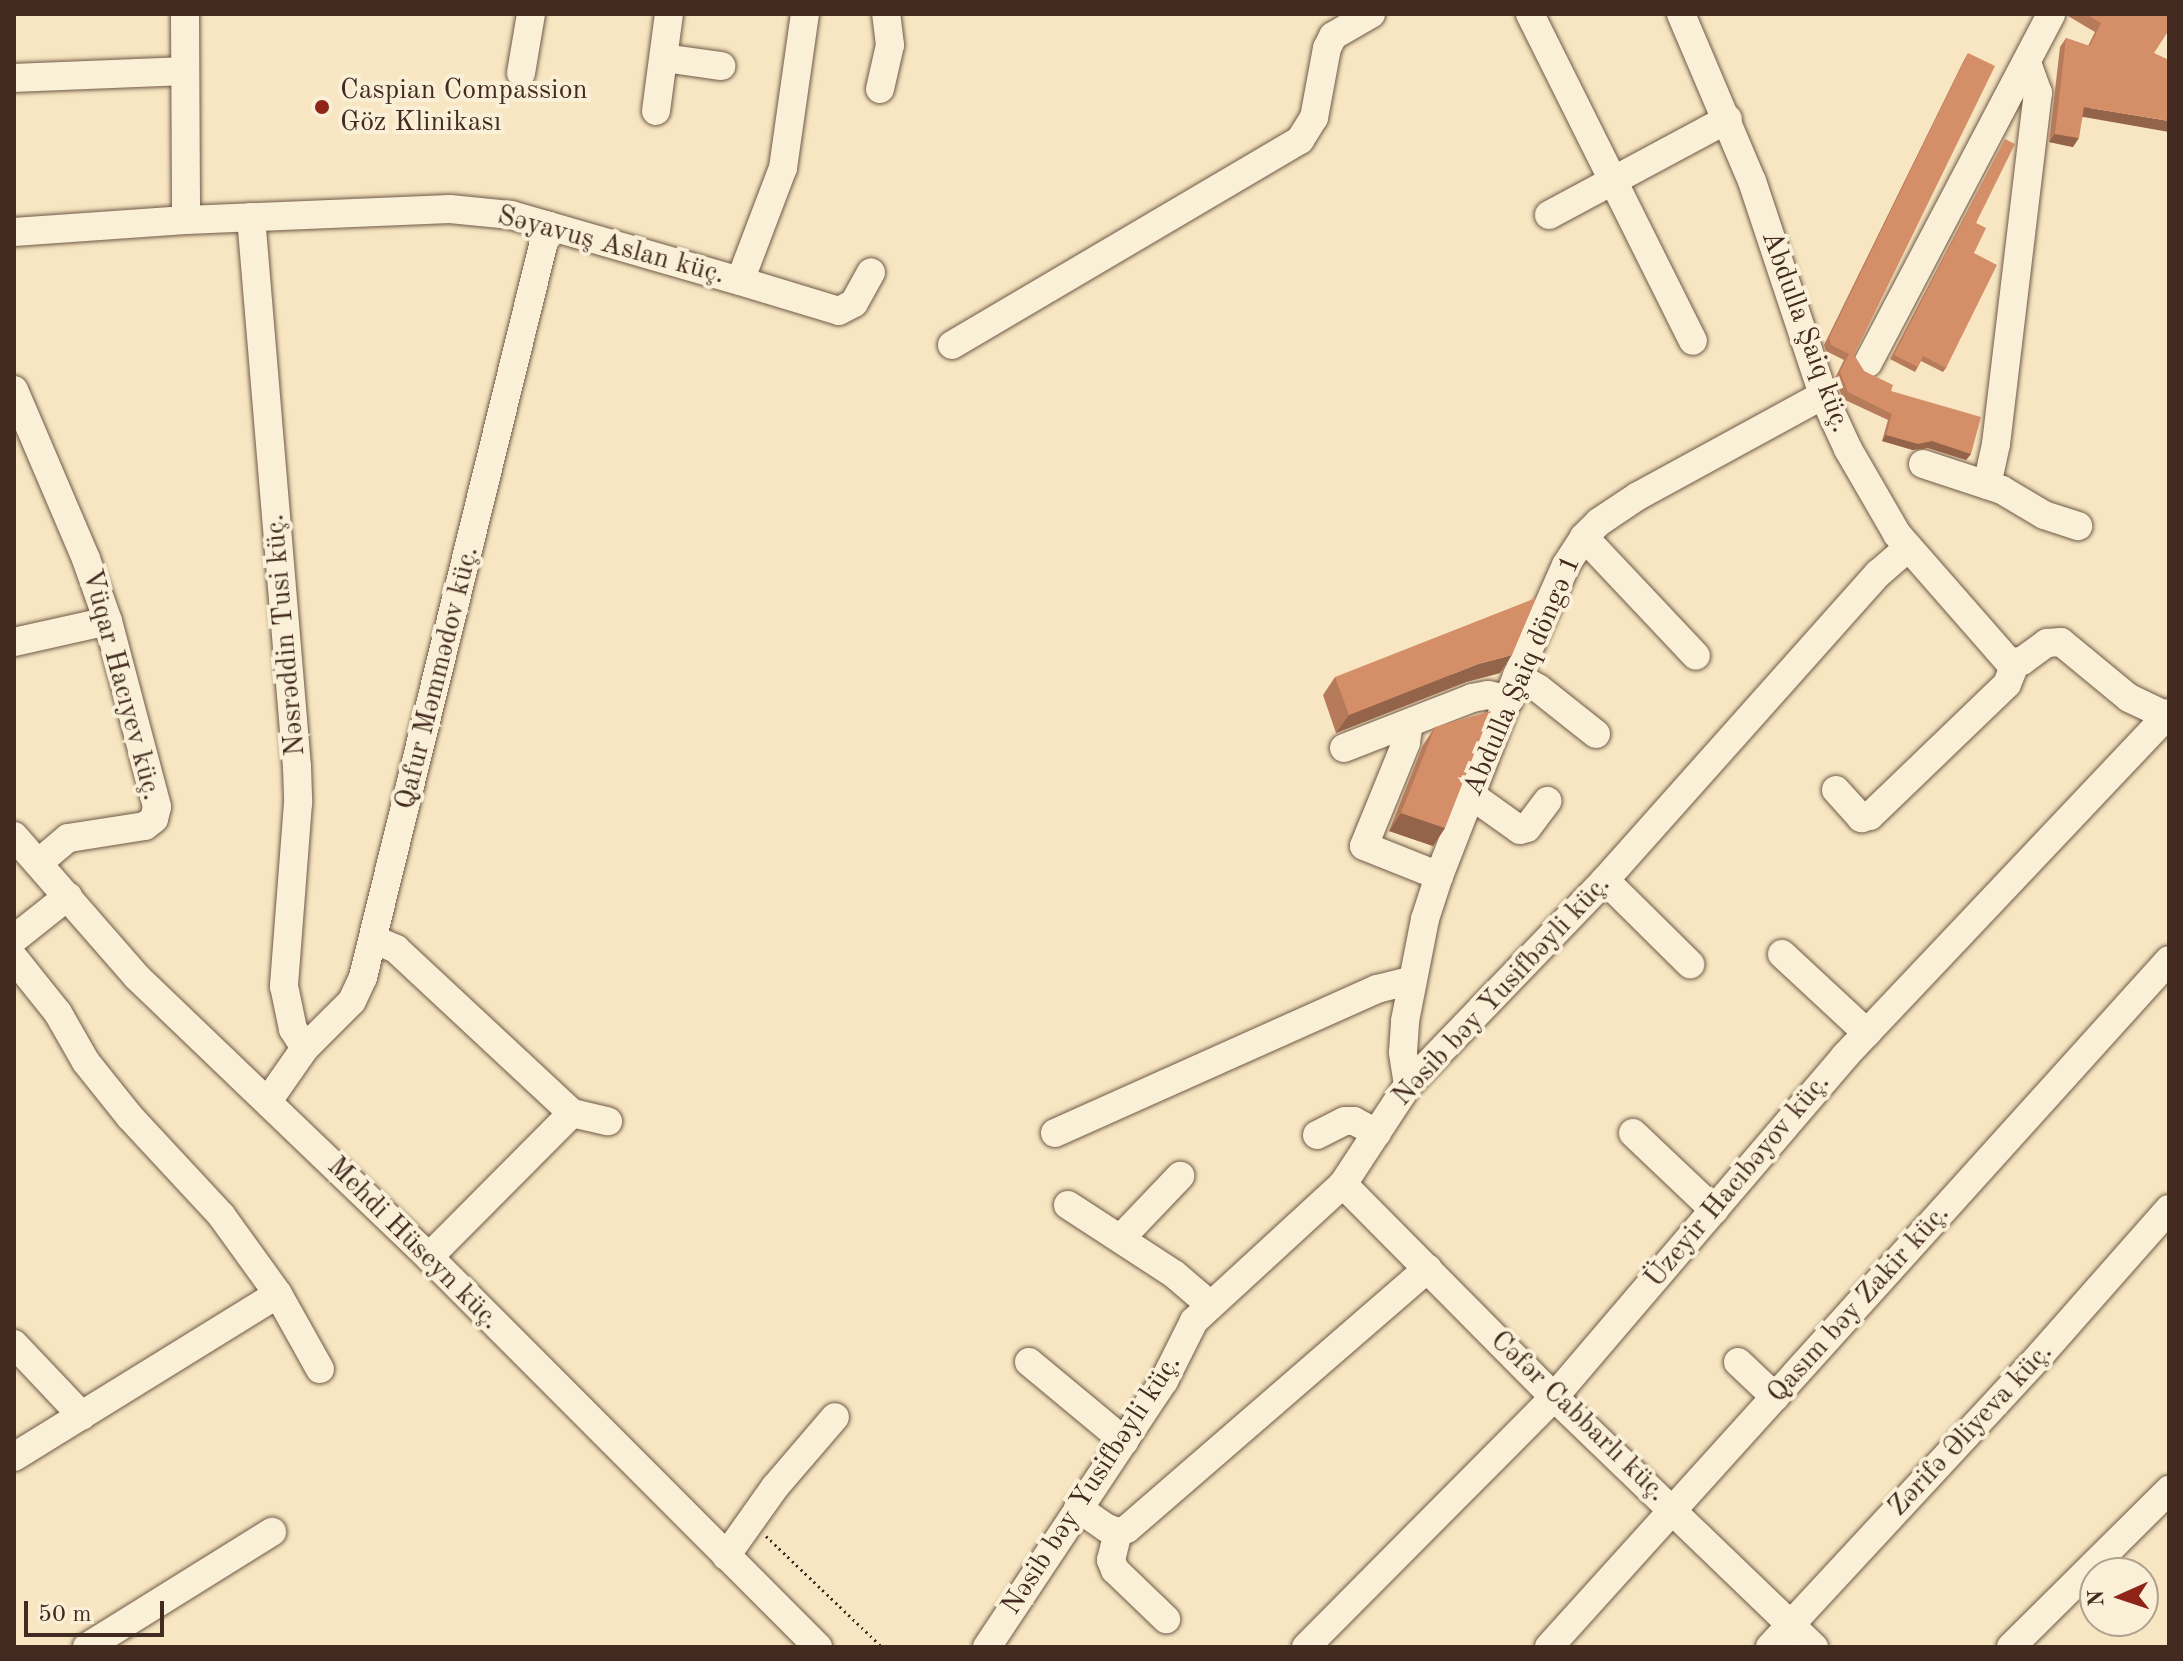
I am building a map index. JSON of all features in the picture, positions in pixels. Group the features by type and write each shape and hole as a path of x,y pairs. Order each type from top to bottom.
{"street":[{"path":"185,14 186,220"},
{"path":"521,73 531,14"},
{"path":"656,111 669,14"},
{"name":"Səyavuş Aslan küç.","path":"14,232 186,220 450,209 511,215 740,281 783,168 805,14"},
{"path":"880,89 890,45 886,14"},
{"path":"952,345 1300,140 1314,118 1327,48 1333,36 1371,14"},
{"path":"1530,14 1693,341"},
{"name":"Abdulla Şaiq küç.","path":"1681,14 1728,119 1823,395 1848,449 1908,548 2003,658 2016,662"},
{"path":"1868,363 2051,14"},
{"path":"664,58 721,66"},
{"path":"1987,485 1996,444 2038,93 2027,63"},
{"path":"14,78 185,71"},
{"path":"1549,215 1728,119"},
{"name":"Nəsrəddin Tusi küç.","path":"251,217 297,767 298,803 284,986 293,1029 305,1048"},
{"name":"Qafur Məmmədov küç.","path":"268,1101 305,1048 352,1001 375,940 548,225"},
{"path":"740,281 839,311 854,303 871,272"},
{"name":"Vüqar Hacıyev küç.","path":"14,390 86,559 108,621 157,807 154,819 145,826 68,838 39,862"},
{"name":"Abdulla Şaiq döngə 1","path":"1408,1085 1403,1052 1410,981 1439,876 1552,594 1584,537 1638,496 1823,395"},
{"path":"1923,464 1987,485 2044,515 2078,526"},
{"path":"1584,537 1696,656"},
{"name":"Nəsib bəy Yusifbəyli küç.","path":"987,1647 1164,1381 1194,1321 1343,1184 1408,1085 1605,880 1879,573 1908,548"},
{"path":"14,642 108,621"},
{"path":"1836,790 1861,818 1870,816 2007,684 2016,662 2047,643 2061,642 2129,698 2168,715"},
{"path":"1344,748 1472,698 1513,688 1538,688 1596,734"},
{"name":"Üzeyir Hacıbəyov küç.","path":"1306,1647 1554,1397 1867,1033 2168,715"},
{"path":"1409,723 1406,743 1364,846 1439,876"},
{"path":"1471,795 1520,830 1527,828 1547,801"},
{"name":"Mehdi Hüseyn küç.","path":"14,836 137,977 429,1257 818,1647"},
{"path":"1605,880 1690,964"},
{"path":"14,939 68,896"},
{"path":"375,940 396,949 572,1113 608,1121"},
{"path":"1782,954 1867,1033"},
{"path":"14,958 58,1013 86,1062 130,1117 221,1215 278,1294 320,1369"},
{"name":"Qasım bəy Zakir küç.","path":"1549,1647 2169,960"},
{"path":"1055,1133 1377,989 1410,981"},
{"path":"429,1257 572,1113"},
{"path":"1317,1135 1345,1121 1354,1121 1377,1133"},
{"path":"1633,1133 1714,1210"},
{"path":"1121,1238 1180,1176"},
{"name":"Cəfər Cabbarlı küç.","path":"1343,1184 1554,1397 1814,1647"},
{"path":"1068,1205 1174,1274 1209,1304"},
{"name":"Zərifə Əliyeva küç.","path":"1770,1647 2169,1209"},
{"path":"1078,1508 1118,1532 1127,1529 1428,1268"},
{"path":"14,1457 278,1294"},
{"path":"14,1344 82,1416"},
{"path":"1029,1362 1124,1441"},
{"path":"1738,1362 1775,1397"},
{"path":"726,1556 775,1487 835,1417"},
{"path":"2011,1647 2169,1490"},
{"path":"87,1647 272,1532"},
{"path":"1118,1532 1111,1560 1115,1570 1166,1619"}],"path":[{"path":"751,1521 882,1647"}],"building":[{"path":"2086,14 2169,14 2169,30 2154,53 2169,60 2169,121 2084,107 2079,138 2055,134 2066,38 2090,46 2101,23"},
{"path":"1968,53 1995,66 1854,355 1864,371 1893,385 1891,391 1981,417 1971,454 1932,441 1918,444 1886,435 1892,414 1848,392 1840,372 1849,354 1831,345 1829,338"},
{"path":"2005,139 2015,144 1976,223 1986,228 1974,253 1997,265 1946,368 1923,356 1918,367 1894,355"},
{"path":"1536,598 1512,655 1478,664 1349,715 1335,677"},
{"path":"1491,711 1445,828 1401,813 1435,727"}],"place":[{"name":"Caspian Compassion Göz Klinikası","path":"322,107"}]}
